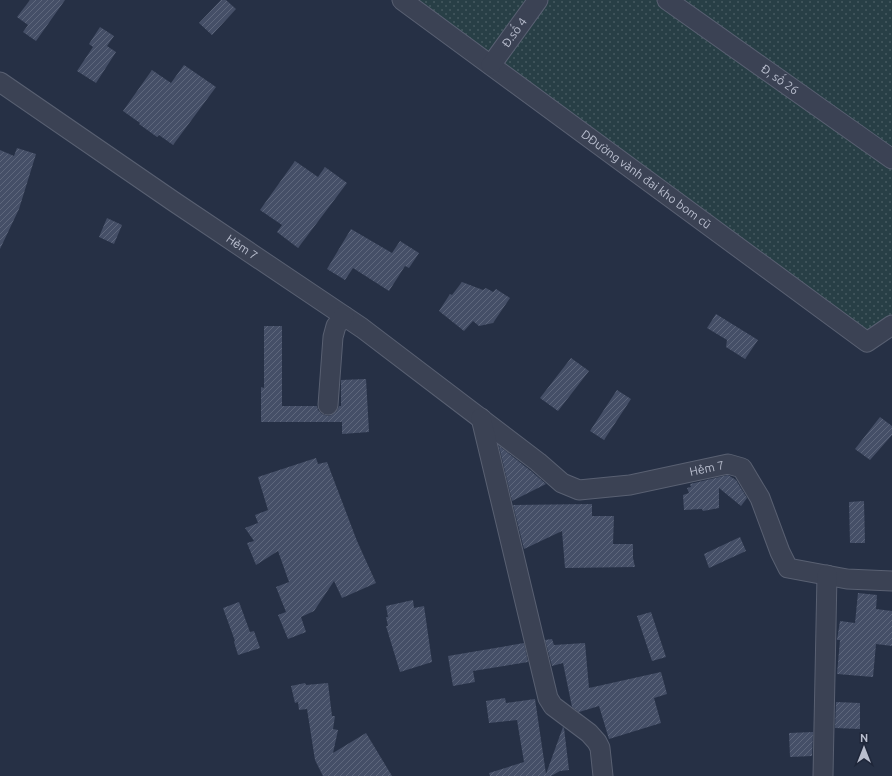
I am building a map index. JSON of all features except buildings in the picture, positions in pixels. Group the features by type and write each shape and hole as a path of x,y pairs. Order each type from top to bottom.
{"street":[{"name":"DĐường vành đai kho bom cũ","path":"402,0 867,342 892,325"},
{"path":"402,0 715,230"},
{"name":"Đ.số 4","path":"491,65 538,0"},
{"name":"Đ, số 26","path":"667,0 892,160"},
{"name":"Hẻm 7","path":"0,82 186,210 362,328 538,462 562,483 580,490 630,485 728,464 742,468 760,498 780,552 788,568 847,578 892,581"},
{"path":"328,405 333,337 336,326 344,316"},
{"path":"480,418 548,698 553,706 589,733 597,742 600,748 603,776"},
{"path":"824,776 827,575"}],"shaded area":[{"path":"397,0 892,0 892,325 867,342"}]}
